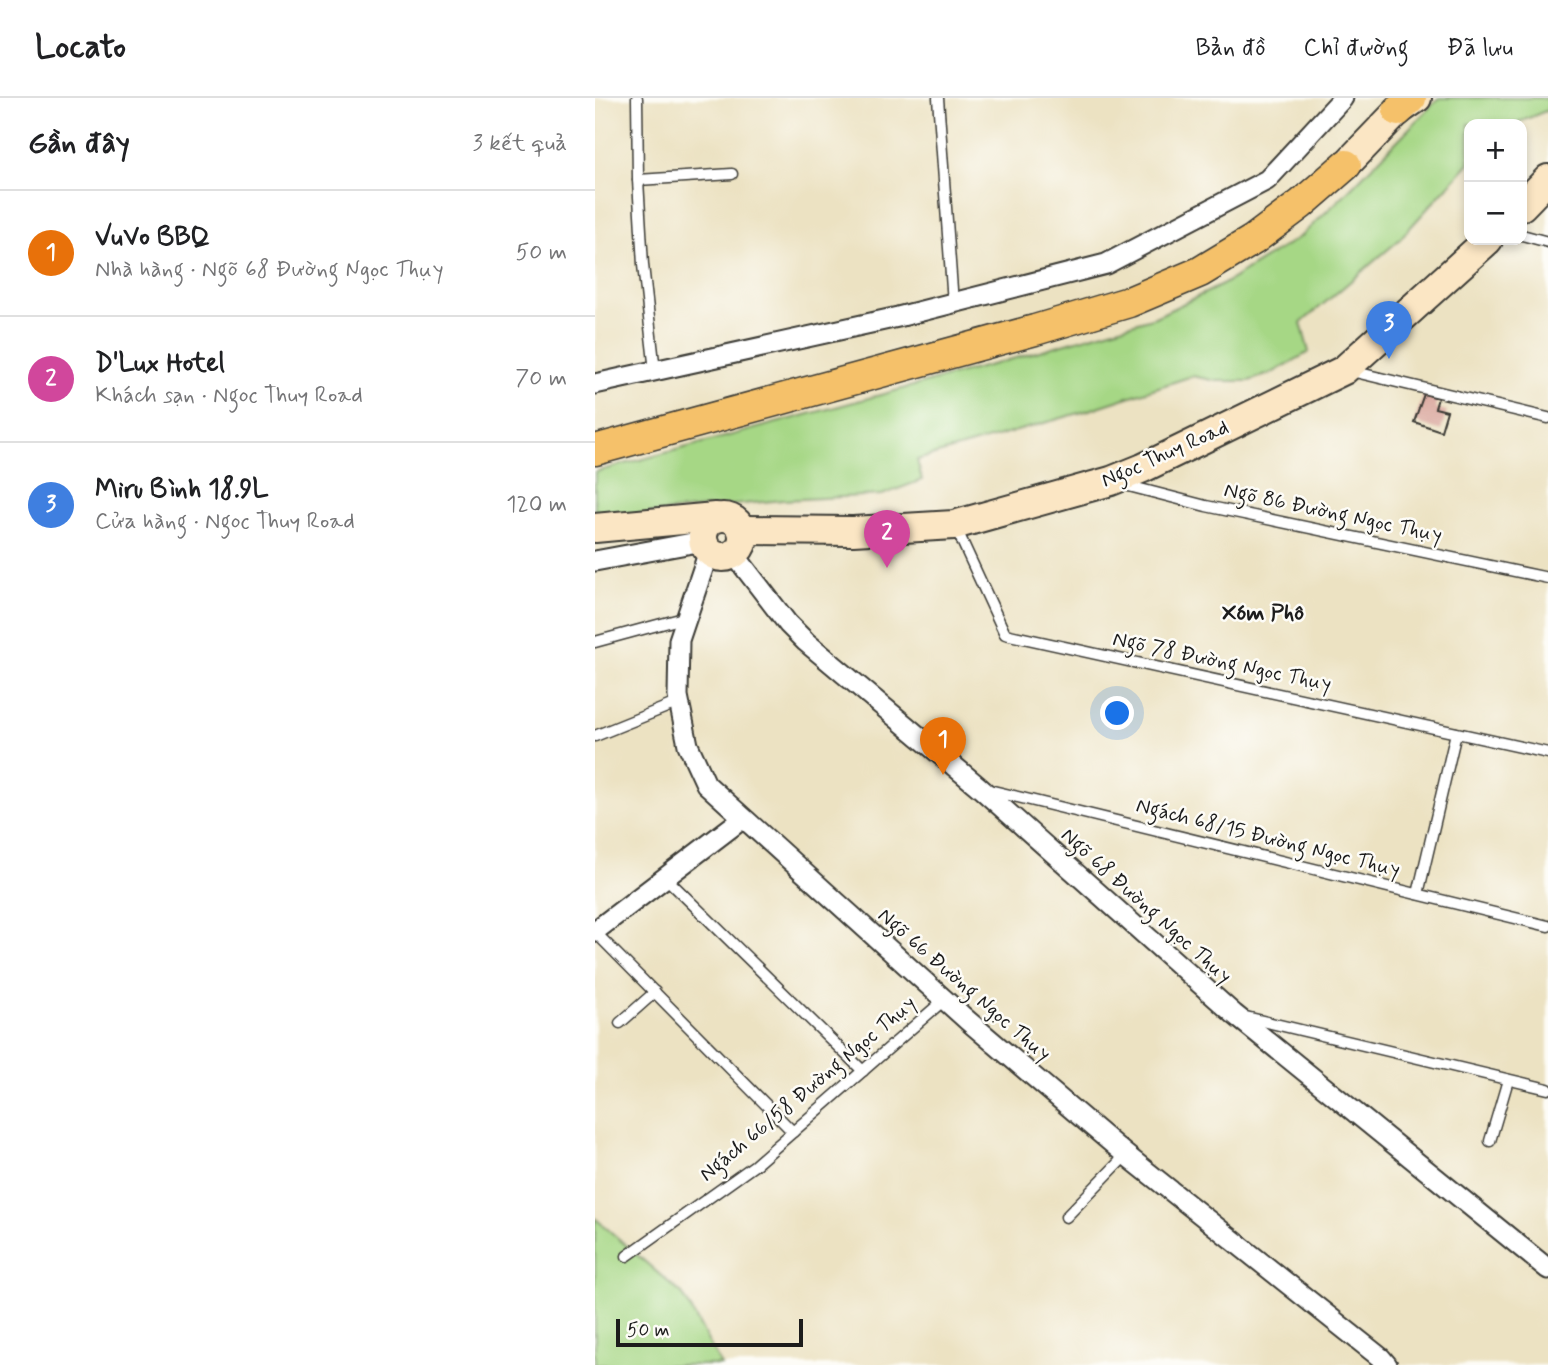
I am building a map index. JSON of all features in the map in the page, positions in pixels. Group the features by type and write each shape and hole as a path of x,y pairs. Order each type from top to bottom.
{"main road":[{"path":"595,450 1022,334 1129,302 1200,272 1253,240 1301,204 1346,164"}],"street":[{"path":"595,384 898,317 1106,264 1267,180 1343,98"},
{"path":"1346,164 1407,101"},
{"path":"1527,201 1548,179"},
{"name":"Ngoc Thuy Road","path":"595,528 721,539 954,525 1111,481 1344,370 1482,245"},
{"path":"595,561 721,539"},
{"name":"Ngõ 66 Đường Ngọc Thụy","path":"721,539 678,640 679,702 688,745 706,784 944,1000 1126,1155 1387,1365"},
{"name":"Ngõ 68 Đường Ngọc Thụy","path":"721,539 788,624 806,642 979,788 1234,1014 1548,1269"},
{"path":"595,931 743,819"}],"lane":[{"path":"637,98 643,265 655,371"},
{"path":"938,98 953,303"},
{"path":"638,180 732,174"},
{"path":"1527,236 1548,242"},
{"path":"1344,370 1548,418"},
{"name":"Ngõ 86 Đường Ngọc Thụy","path":"1111,481 1206,506 1548,578"},
{"name":"Ngõ 78 Đường Ngọc Thụy","path":"954,525 1005,634 1548,753"},
{"path":"595,642 687,617"},
{"path":"595,736 679,702"},
{"path":"1418,894 1456,733"},
{"name":"Ngách 68/15 Đường Ngọc Thụy","path":"979,788 1548,926"},
{"path":"665,877 863,1071"},
{"path":"595,931 793,1132"},
{"path":"620,1023 655,992"},
{"name":"Ngách 66/58 Đường Ngọc Thụy","path":"627,1256 755,1165 944,1000"},
{"path":"1234,1014 1548,1089"},
{"path":"1490,1141 1508,1080"},
{"path":"1066,1217 1126,1155"}],"green space":[{"path":"1439,98 1548,98 1548,110 1526,119 1464,119 1464,168 1398,241 1301,323 1309,352 1272,373 1249,381 1217,381 1192,376 1086,411 917,460 922,480 882,495 783,500 595,520 595,472 1002,362 1155,317 1222,285 1301,236"},
{"path":"595,1218 683,1295 721,1365 595,1365"}],"building":[{"path":"1424,394 1438,398 1435,408 1447,411 1441,431 1414,422"}],"place":[{"name":"Miru Bình 18.9L","path":"1389,359"},
{"name":"D'Lux Hotel","path":"887,568"},
{"name":"VuVo BBQ","path":"943,775"}],"district":[{"name":"Xóm Phô","path":"1263,614"}]}
